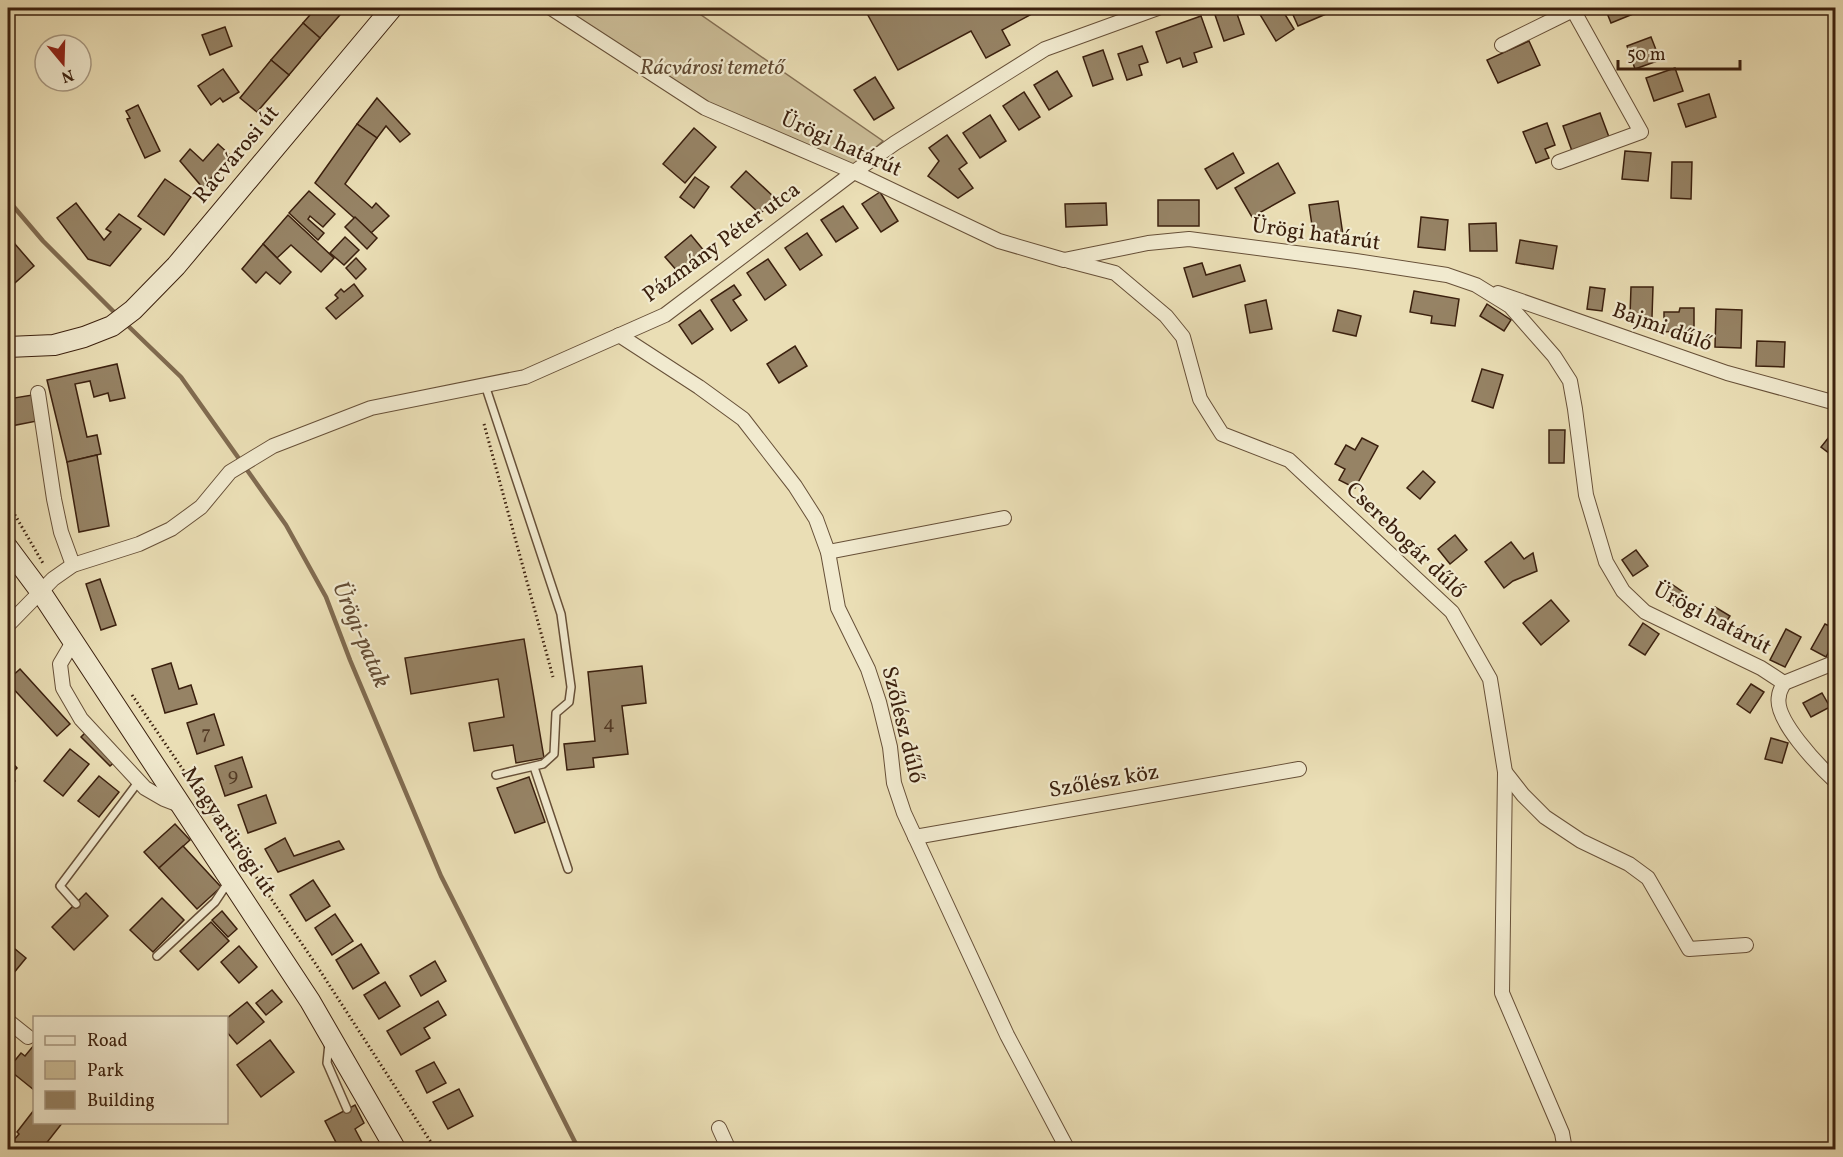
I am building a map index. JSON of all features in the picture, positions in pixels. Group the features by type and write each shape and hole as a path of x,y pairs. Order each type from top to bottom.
{"main road":[{"name":"Rácvárosi út","path":"8,347 54,345 84,337 112,326 134,310 176,266 392,8"},
{"name":"Magyarürögi út","path":"8,548 46,585 73,642 224,869 330,1034 396,1149"}],"street":[{"name":"Ürögi határút","path":"551,8 705,108 854,172 999,241 1064,260 1148,243 1189,239 1447,275 1476,285 1510,306 1554,356 1570,381 1586,495 1606,562 1623,591 1645,612 1761,668 1784,683 1778,698 1784,719 1800,744 1820,768 1836,782"},
{"name":"Pázmány Péter utca","path":"8,625 46,585 74,565 139,544 171,529 201,507 230,472 273,446 371,408 525,377 665,315 895,143 1045,49 1158,8"},
{"path":"1502,45 1572,9 1641,132 1559,162"},
{"name":"Cserebogár dűlő","path":"1064,260 1114,273 1166,316 1183,338 1200,399 1222,434 1289,460 1452,612 1490,679 1505,772 1502,993 1562,1133 1565,1149"},
{"name":"Bajmi dűlő","path":"1476,285 1727,373 1836,403"},
{"name":"Szőlész dűlő","path":"619,335 699,387 743,419 795,486 816,519 828,552 838,608 868,669 879,702 890,747 894,783 904,813 1007,1035 1068,1149"},
{"path":"38,393 54,499 61,532 74,565"},
{"path":"828,552 1004,518"},
{"path":"73,642 60,664 63,688 81,719 145,788 182,806"},
{"path":"1784,683 1836,662"},
{"name":"Szőlész köz","path":"915,837 1299,769"},
{"path":"1505,772 1523,795 1545,817 1581,842 1629,864 1648,878 1689,949 1746,945"},
{"path":"8,1021 28,1037"},
{"path":"719,1128 729,1149"}],"lane":[{"path":"485,385 561,614 571,687 569,702 556,713 554,754 543,764 496,775"},
{"path":"534,767 568,869"},
{"path":"76,904 60,886 139,781"},
{"path":"158,956 215,902 227,884 224,869"},
{"path":"330,1034 327,1063 346,1110"}],"path":[{"path":"482,416 553,677"},
{"path":"8,503 46,585"},
{"path":"132,695 315,963 436,1149"}],"green space":[{"name":"Rácvárosi temető","path":"563,8 691,8 883,141 849,170 705,108"}],"building":[{"path":"316,8 346,8 320,38 303,23"},
{"path":"864,8 930,8 933,13 944,8 1043,8 1002,30 1010,45 986,58 971,31 898,70"},
{"path":"1235,8 1244,34 1224,41 1214,12"},
{"path":"1256,8 1281,8 1294,29 1276,41"},
{"path":"1290,8 1323,8 1326,14 1298,26"},
{"path":"1605,8 1631,8 1633,14 1611,23"},
{"path":"1201,16 1212,47 1194,53 1197,62 1183,67 1180,58 1167,63 1156,32"},
{"path":"303,23 320,38 289,75 271,60"},
{"path":"225,27 232,46 210,55 202,35"},
{"path":"1651,37 1660,60 1635,69 1627,46"},
{"path":"1529,41 1540,65 1498,83 1487,60"},
{"path":"1142,46 1148,62 1139,65 1142,75 1127,80 1118,54"},
{"path":"1103,50 1113,79 1093,86 1083,57"},
{"path":"271,60 289,75 257,112 240,98"},
{"path":"1675,68 1683,91 1654,101 1646,78"},
{"path":"223,69 239,92 223,102 220,98 211,105 198,86"},
{"path":"1057,71 1072,96 1049,110 1034,85"},
{"path":"875,77 894,108 874,120 854,90"},
{"path":"1024,92 1040,117 1019,130 1003,106"},
{"path":"1709,94 1716,117 1686,127 1678,104"},
{"path":"377,98 410,134 400,142 386,126 377,138 357,124"},
{"path":"138,105 160,151 145,158 127,119 130,118 126,111"},
{"path":"1600,113 1609,137 1572,151 1563,126"},
{"path":"990,115 1006,141 980,158 963,133"},
{"path":"1547,123 1555,145 1545,149 1549,158 1536,163 1523,132"},
{"path":"357,124 377,138 345,184 372,208 376,203 389,216 371,233 315,183"},
{"path":"694,128 716,147 685,183 663,164"},
{"path":"947,135 967,163 959,169 973,188 958,198 928,176 939,161 929,148"},
{"path":"218,144 230,155 203,188 180,161 190,149 203,161"},
{"path":"1625,151 1651,153 1648,181 1622,179"},
{"path":"1233,153 1244,173 1217,189 1205,169"},
{"path":"1672,162 1692,162 1691,199 1671,198"},
{"path":"1278,163 1295,193 1252,217 1235,188"},
{"path":"746,171 775,198 760,214 731,187"},
{"path":"695,177 709,187 694,208 680,197"},
{"path":"165,179 191,197 164,235 138,216"},
{"path":"309,191 335,214 323,227 310,216 308,219 324,233 318,240 289,213"},
{"path":"880,192 898,221 881,232 862,204"},
{"path":"1158,200 1199,200 1199,226 1158,226"},
{"path":"1338,201 1343,235 1314,239 1309,205"},
{"path":"76,203 104,240 111,232 106,229 119,214 141,229 110,266 88,259 57,218"},
{"path":"1106,203 1107,225 1066,227 1065,204"},
{"path":"843,206 858,228 836,242 821,220"},
{"path":"288,215 334,258 321,272 291,245 277,258 263,244"},
{"path":"355,217 377,238 367,249 345,227"},
{"path":"1421,217 1448,220 1445,250 1418,247"},
{"path":"1496,223 1497,251 1470,251 1469,224"},
{"path":"807,233 822,255 800,270 785,248"},
{"path":"691,235 710,258 695,270 689,263 678,272 665,257"},
{"path":"8,236 34,266 8,289"},
{"path":"345,237 359,250 344,265 330,253"},
{"path":"1520,240 1557,246 1553,269 1516,263"},
{"path":"263,244 291,272 280,284 266,272 256,283 242,269"},
{"path":"356,258 366,269 356,279 346,268"},
{"path":"768,259 786,285 765,300 747,273"},
{"path":"1202,263 1206,275 1240,265 1245,281 1193,297 1184,268"},
{"path":"354,284 363,296 336,319 326,308 338,298 335,295 341,289 344,292"},
{"path":"734,285 741,295 733,300 747,320 731,331 711,300"},
{"path":"1590,287 1605,289 1602,311 1587,309"},
{"path":"1631,287 1653,287 1652,317 1630,316"},
{"path":"1414,291 1459,299 1455,326 1431,323 1432,316 1410,312"},
{"path":"1266,300 1272,329 1250,333 1245,305"},
{"path":"1487,304 1511,320 1504,331 1480,316"},
{"path":"1680,308 1694,308 1694,335 1677,335 1676,331 1664,332 1664,312 1679,312"},
{"path":"1716,309 1742,310 1741,348 1715,347"},
{"path":"700,310 713,329 692,344 679,325"},
{"path":"1338,310 1361,316 1356,336 1333,331"},
{"path":"1757,341 1785,342 1784,367 1756,366"},
{"path":"795,346 807,366 779,383 767,364"},
{"path":"117,364 125,398 110,401 108,393 94,397 90,381 75,384 87,437 97,435 101,454 67,462 47,380"},
{"path":"1482,369 1503,375 1493,408 1472,401"},
{"path":"32,395 37,421 11,426 8,399"},
{"path":"1549,430 1565,430 1564,463 1549,463"},
{"path":"1833,432 1836,434 1834,457 1821,447"},
{"path":"1362,438 1378,446 1355,488 1339,480 1345,469 1335,464 1346,445 1355,450"},
{"path":"97,455 109,526 79,532 67,462"},
{"path":"1423,471 1435,482 1420,499 1407,488"},
{"path":"1455,535 1467,550 1450,564 1438,549"},
{"path":"1511,542 1524,559 1533,553 1537,571 1513,581 1504,588 1485,562"},
{"path":"1636,550 1648,566 1633,576 1622,560"},
{"path":"100,579 116,625 101,630 86,584"},
{"path":"1673,585 1683,592 1674,606 1664,599"},
{"path":"1551,600 1569,621 1541,645 1523,623"},
{"path":"1715,607 1730,616 1721,630 1706,621"},
{"path":"1643,623 1659,634 1645,655 1629,645"},
{"path":"1825,624 1836,629 1836,638 1826,657 1811,649"},
{"path":"1786,629 1801,637 1785,667 1770,660"},
{"path":"524,639 544,758 516,763 513,745 474,751 469,723 504,717 498,679 411,694 405,658"},
{"path":"171,663 179,689 191,685 197,704 165,713 152,669"},
{"path":"642,666 646,703 622,706 628,754 593,758 594,767 567,770 564,744 595,741 588,672"},
{"path":"20,669 70,724 57,736 8,683 8,680"},
{"path":"1751,684 1764,692 1750,713 1737,704"},
{"path":"1822,693 1830,707 1811,717 1803,703"},
{"path":"214,714 224,745 197,754 187,723"},
{"path":"87,731 116,761 110,766 81,737"},
{"path":"1771,738 1788,743 1782,763 1765,759"},
{"path":"70,749 89,764 63,796 44,781"},
{"path":"242,757 252,787 225,796 215,766"},
{"path":"8,758 17,768 10,775 15,781 8,788"},
{"path":"99,776 119,792 99,817 78,801"},
{"path":"529,777 545,822 515,833 497,788"},
{"path":"266,795 276,823 248,833 238,805"},
{"path":"175,824 190,840 159,868 144,852"},
{"path":"285,838 294,856 339,841 344,849 278,872 265,849"},
{"path":"183,846 221,887 197,909 159,868"},
{"path":"313,880 330,906 306,921 290,895"},
{"path":"86,893 108,916 74,950 52,927"},
{"path":"162,898 184,920 153,952 130,930"},
{"path":"222,911 237,929 228,937 212,920"},
{"path":"335,914 353,941 332,955 315,928"},
{"path":"211,922 229,941 198,970 180,951"},
{"path":"9,944 26,958 8,980 8,946"},
{"path":"361,944 379,973 353,989 336,960"},
{"path":"239,946 257,967 239,983 221,962"},
{"path":"435,961 446,981 421,996 410,976"},
{"path":"385,982 400,1006 379,1019 364,995"},
{"path":"272,990 282,1002 266,1015 256,1003"},
{"path":"438,1001 446,1015 424,1028 430,1038 401,1055 387,1031"},
{"path":"247,1002 264,1022 237,1044 228,1033 228,1017"},
{"path":"270,1040 294,1072 261,1097 237,1065"},
{"path":"33,1046 33,1089 8,1069 21,1053 25,1056"},
{"path":"434,1062 446,1083 427,1093 416,1071"},
{"path":"459,1089 473,1116 448,1129 433,1102"},
{"path":"355,1105 364,1123 355,1129 365,1148 340,1150 325,1121"},
{"path":"33,1111 33,1124 61,1124 41,1150 12,1150 17,1144 13,1141 19,1134 17,1132"}],"waterway":[{"name":"Ürögi-patak","path":"8,200 43,241 118,316"},
{"name":"Ürögi-patak","path":"124,322 181,377 286,525 326,597 350,660 441,876 579,1150"}]}
